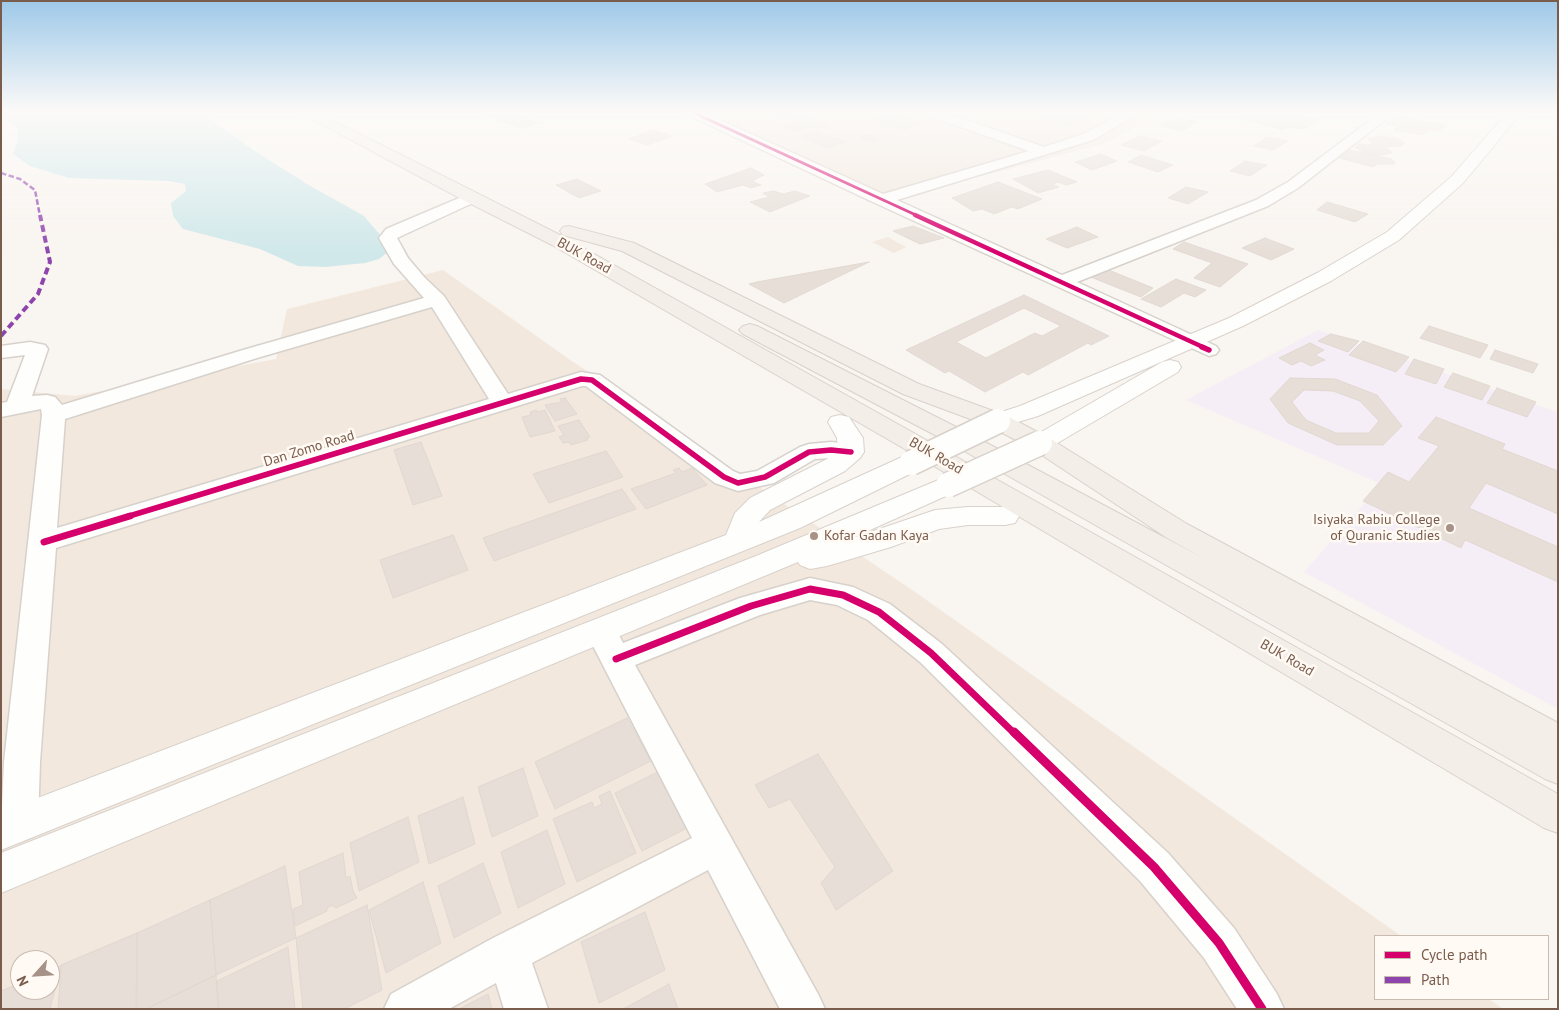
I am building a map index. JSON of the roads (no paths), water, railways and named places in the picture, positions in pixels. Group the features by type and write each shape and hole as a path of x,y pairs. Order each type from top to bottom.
{"main road":[{"name":"BUK Road","path":"396,159 471,198 564,236 959,438 1558,767"},
{"name":"BUK Road","path":"430,159 462,175 931,453 1558,815"},
{"path":"1,873 609,644 766,564 1040,443 1165,369 1236,322 1315,281 1393,236 1457,180 1475,159"},
{"path":"10,828 790,521 998,421 1200,346 1253,330 1341,283 1410,242 1473,184 1493,159"},
{"path":"1558,741 1177,531 1040,443 998,421 912,389 788,325 628,247 564,236 571,256 598,278 744,361 840,422 948,485 1164,602 1558,830"},
{"path":"739,540 745,520 760,504 836,465 851,452 850,438 840,422"},
{"path":"766,564 826,556 935,520 968,516 1005,516"}],"street":[{"path":"793,159 1200,346"},
{"path":"881,200 1015,159"},
{"path":"1061,282 1262,203 1293,185 1327,159"},
{"path":"471,198 388,236 400,260 418,282 437,300 503,403"},
{"path":"54,415 250,354 437,300"},
{"path":"1,352 30,348 38,349 9,408"},
{"name":"Dan Zomo Road","path":"44,542 581,380 592,380 724,477 738,483 765,477 809,452 831,450 851,452"},
{"path":"9,408 47,402 52,407 54,415 44,542 22,762 10,828"},
{"path":"803,1009 609,644 810,589 843,595 879,612 931,653 1154,868 1220,943 1262,1009"},
{"path":"406,1009 508,953 716,846"},
{"path":"508,953 526,1009"}],"water":[{"path":"20,159 268,159 364,216 381,236 388,252 379,259 365,263 325,267 298,266 260,249 183,229 173,216 171,203 186,191 185,184 169,181 69,178 30,166"}],"place":[{"name":"Isiyaka Rabiu College of Quranic Studies","path":"1450,528"},
{"name":"Kofar Gadan Kaya","path":"814,536"}]}
